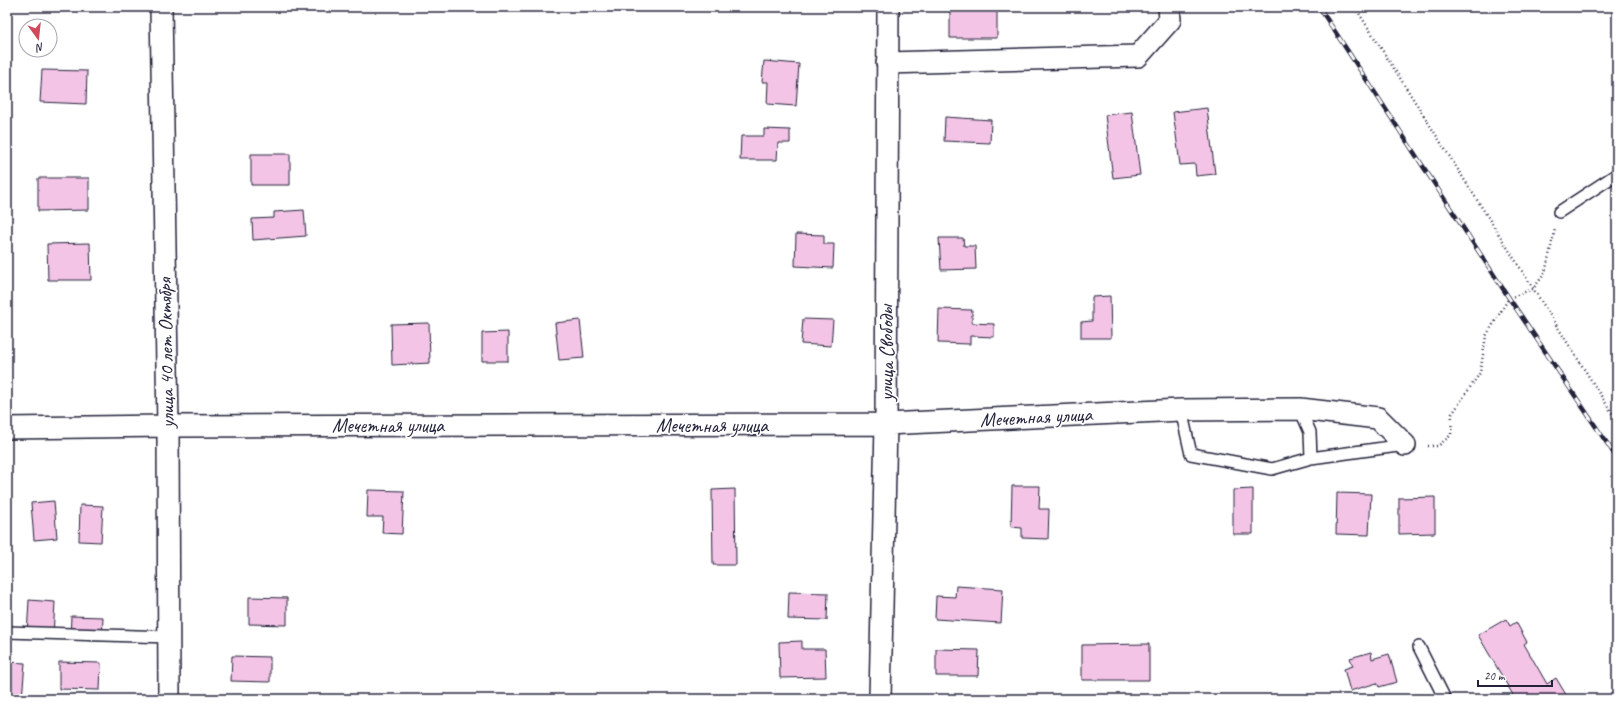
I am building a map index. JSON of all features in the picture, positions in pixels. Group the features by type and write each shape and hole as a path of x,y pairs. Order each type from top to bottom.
{"street":[{"name":"улица 40 лет Октября","path":"161,7 168,426 169,699"},
{"name":"улица Свободы","path":"880,699 886,424 888,7"},
{"path":"887,63 1138,56 1170,20 1168,7"},
{"name":"Мечетная улица","path":"7,428 168,426 886,424 1181,410 1300,409 1378,418 1405,445"}],"lane":[{"path":"1560,212 1617,174"},
{"path":"1300,409 1310,432 1311,458"},
{"path":"1181,410 1191,454 1272,469 1311,458 1405,445"},
{"path":"7,632 169,637"},
{"path":"1419,647 1445,699"}],"path":[{"path":"1356,7 1617,421"},
{"path":"1405,445 1438,446 1451,435 1452,414 1480,373 1486,336 1509,298 1533,289 1544,273 1560,212"}],"building":[{"path":"993,7 993,11 997,11 997,38 950,38 950,8"},
{"path":"764,61 799,64 796,106 767,104 768,82 762,82"},
{"path":"42,70 87,71 86,104 40,102"},
{"path":"1207,108 1215,174 1196,176 1195,164 1180,165 1173,112"},
{"path":"1132,112 1140,175 1113,178 1105,115"},
{"path":"945,117 991,120 990,143 944,141"},
{"path":"764,129 790,130 790,143 778,143 777,160 740,160 741,136 764,136"},
{"path":"251,154 290,154 290,185 251,185"},
{"path":"38,178 89,178 89,210 38,211"},
{"path":"304,210 306,236 253,240 252,219 274,218 274,212"},
{"path":"796,234 824,235 824,244 834,244 833,268 795,266"},
{"path":"939,238 963,238 964,246 975,246 976,269 941,270"},
{"path":"90,243 91,280 48,280 47,244"},
{"path":"1110,296 1111,338 1081,338 1081,322 1092,321 1092,297"},
{"path":"939,309 972,310 972,323 994,324 994,337 970,336 970,344 938,343"},
{"path":"803,319 833,320 831,346 801,344"},
{"path":"580,320 584,358 559,360 555,323"},
{"path":"429,323 430,363 392,365 391,324"},
{"path":"508,332 508,361 482,361 482,333"},
{"path":"1012,486 1040,486 1039,509 1049,509 1048,539 1022,538 1022,528 1011,527"},
{"path":"735,489 736,565 713,565 712,490"},
{"path":"1253,489 1253,534 1233,534 1233,490"},
{"path":"368,490 404,491 402,534 382,533 383,517 367,517"},
{"path":"1337,493 1371,494 1369,535 1336,534"},
{"path":"1435,497 1435,533 1399,534 1399,498"},
{"path":"54,501 57,538 34,540 31,503"},
{"path":"80,505 103,506 101,542 79,541"},
{"path":"8,507 8,561 7,561"},
{"path":"956,586 1003,589 1001,623 935,619 936,596 955,597"},
{"path":"789,592 828,593 827,620 788,619"},
{"path":"249,597 287,598 287,625 249,624"},
{"path":"29,600 55,602 53,636 27,635"},
{"path":"71,616 103,617 102,641 70,640"},
{"path":"1506,619 1510,626 1516,622 1527,642 1524,644 1547,684 1556,678 1568,698 1506,699 1513,695 1478,635"},
{"path":"802,641 802,649 825,649 826,677 780,678 779,642"},
{"path":"1149,644 1149,680 1082,680 1082,645"},
{"path":"936,649 979,650 978,676 936,676"},
{"path":"1371,652 1372,659 1389,654 1397,682 1379,687 1377,683 1350,691 1344,669 1353,666 1350,658"},
{"path":"232,656 270,657 270,682 231,681"},
{"path":"7,662 25,663 22,699 7,699"},
{"path":"59,662 101,663 100,690 59,689"}],"railway":[{"path":"1319,7 1509,298 1617,458"}]}
